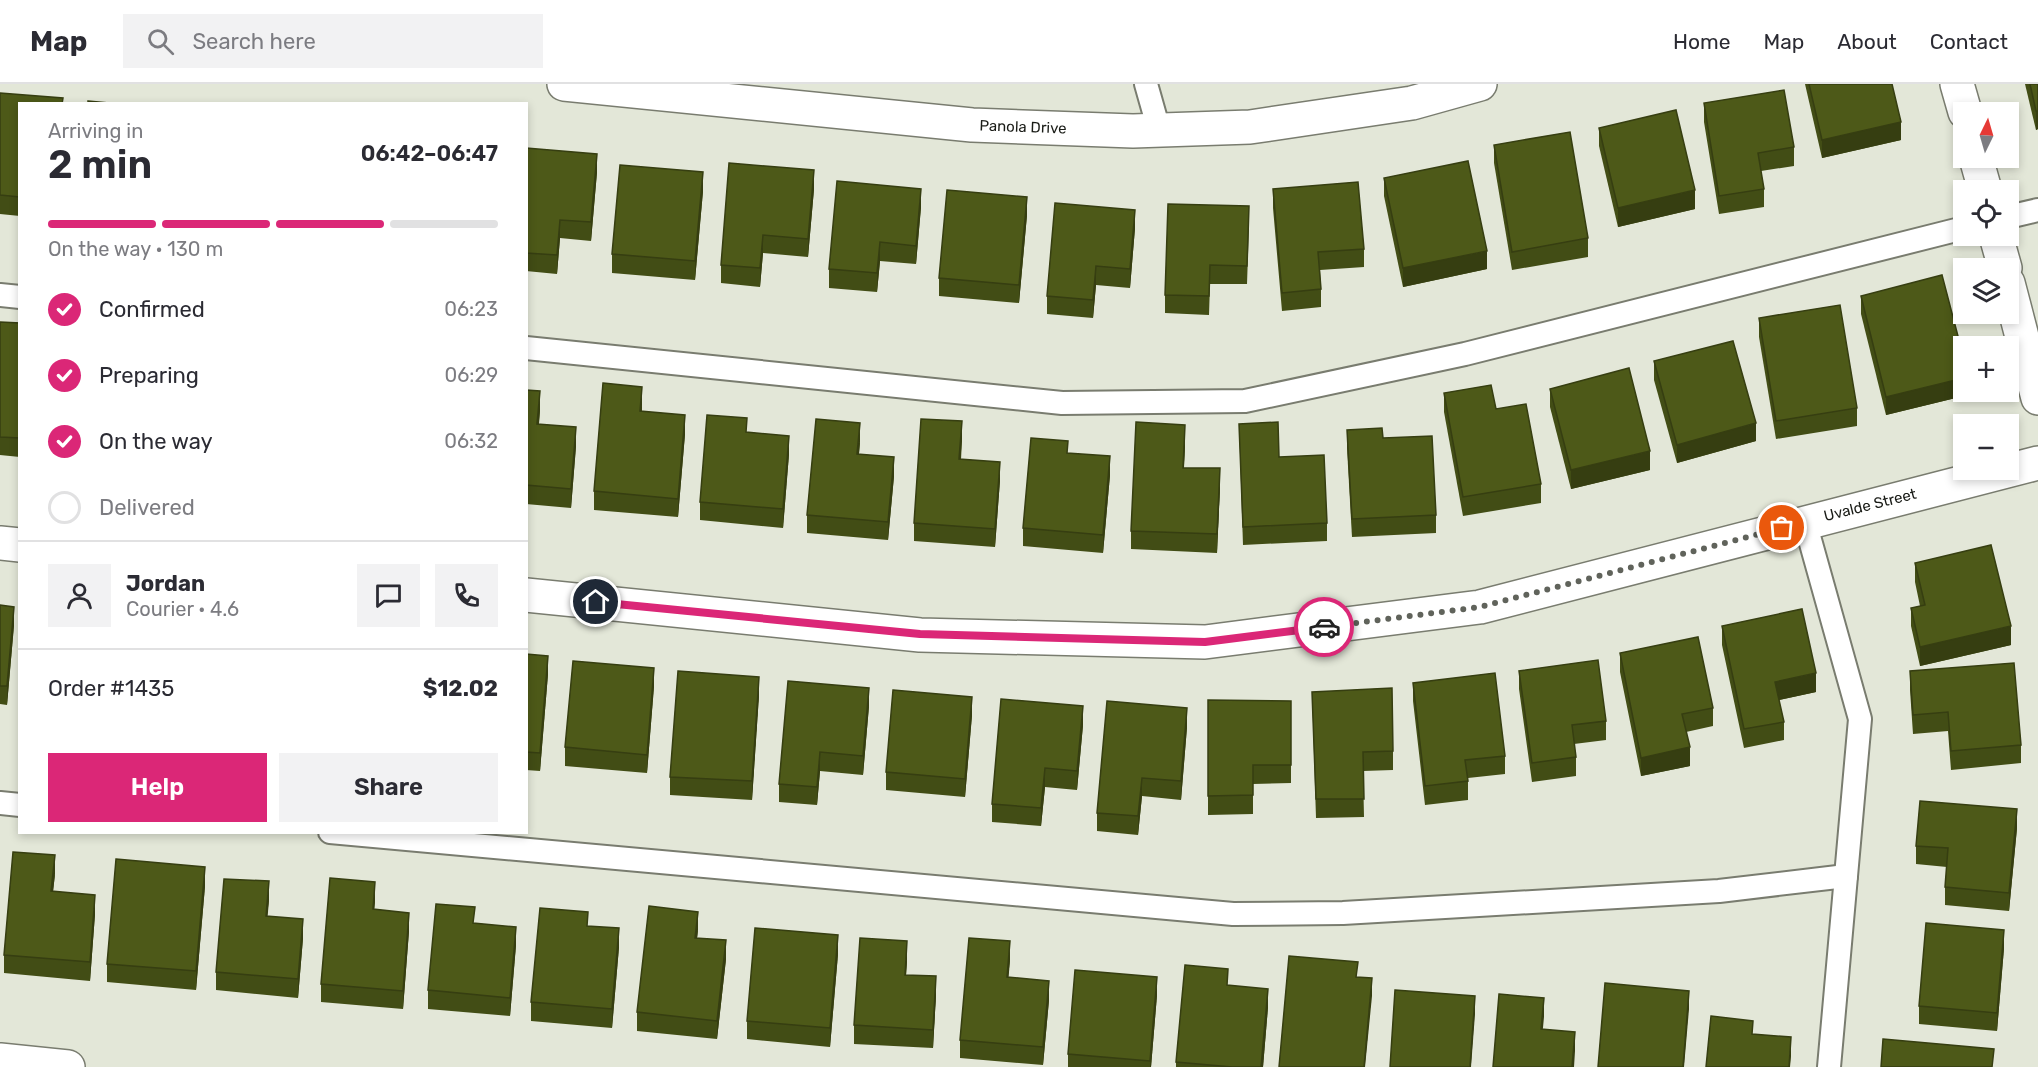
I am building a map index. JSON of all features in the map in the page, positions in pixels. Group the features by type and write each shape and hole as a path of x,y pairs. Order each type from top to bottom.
{"street":[{"name":"Panola Drive","path":"564,84 972,125 1133,131 1250,127 1410,93 1480,84"},
{"path":"1957,84 1962,102"},
{"path":"2019,324 2038,398"},
{"name":"Uvalde Street","path":"528,595 920,634 1205,642 1480,607 2038,463"},
{"path":"0,543 18,545"},
{"path":"0,1060 68,1067"}],"lane":[{"path":"1146,84 1159,130"},
{"path":"2019,214 2038,210"},
{"path":"528,348 1062,402 1245,401 1465,354 1953,231"},
{"path":"0,295 18,297"},
{"path":"1805,522 1860,719 1829,1067"},
{"path":"0,803 18,805"},
{"path":"352,834 1233,914 1343,913 1695,892 1846,876"}],"building":[{"path":"1809,84 1892,84 1901,122 1822,140"},
{"path":"2030,84 2038,84 2038,111 2036,111"},
{"path":"1784,90 1794,147 1758,153 1764,189 1719,196 1704,103"},
{"path":"0,93 63,98 62,102 18,102 18,197 0,195"},
{"path":"1676,110 1695,190 1618,208 1599,128"},
{"path":"1570,132 1588,238 1512,252 1494,145"},
{"path":"528,148 597,154 591,222 560,220 557,255 528,253"},
{"path":"1468,161 1487,251 1403,268 1384,178"},
{"path":"729,163 814,170 808,239 763,235 760,268 721,265"},
{"path":"620,165 703,172 695,261 612,254"},
{"path":"837,181 921,189 916,246 880,242 877,273 829,269"},
{"path":"1358,182 1364,249 1318,252 1321,289 1282,293 1273,189"},
{"path":"947,190 1027,197 1019,285 939,278"},
{"path":"1055,203 1135,210 1130,269 1096,266 1093,300 1047,296"},
{"path":"1168,204 1249,206 1247,266 1210,265 1209,296 1165,295"},
{"path":"1942,275 1958,336 1953,336 1953,381 1886,397 1861,296"},
{"path":"1840,305 1857,408 1776,421 1759,318"},
{"path":"0,322 18,323 18,438 0,437"},
{"path":"1733,341 1756,423 1677,445 1654,361"},
{"path":"1629,368 1650,451 1571,470 1550,389"},
{"path":"603,383 642,387 640,411 685,415 678,499 594,491"},
{"path":"1491,385 1496,409 1526,404 1541,484 1463,497 1444,393"},
{"path":"528,390 540,391 537,424 576,427 571,489 528,485"},
{"path":"707,415 747,418 746,432 789,436 783,509 700,502"},
{"path":"816,419 860,423 857,454 894,457 888,522 807,515"},
{"path":"921,419 962,421 959,459 1000,462 995,529 914,523"},
{"path":"1136,422 1185,425 1183,468 1220,468 1217,534 1131,531"},
{"path":"1278,422 1279,457 1324,455 1327,523 1243,527 1239,424"},
{"path":"1382,428 1383,438 1432,436 1436,515 1352,519 1347,430"},
{"path":"1031,438 1068,441 1067,453 1110,456 1103,535 1023,528"},
{"path":"1991,545 2011,626 1920,647 1911,608 1925,605 1915,563"},
{"path":"0,605 14,607 7,686 0,686"},
{"path":"1802,609 1816,673 1775,682 1784,722 1744,729 1722,626"},
{"path":"1698,637 1713,708 1682,714 1690,747 1641,758 1620,653"},
{"path":"528,654 548,656 540,753 528,752"},
{"path":"1598,660 1606,721 1572,725 1576,757 1532,763 1519,671"},
{"path":"573,661 654,668 647,755 565,747"},
{"path":"2014,663 2021,745 1951,751 1948,712 1913,715 1910,671"},
{"path":"678,671 759,677 752,781 670,777"},
{"path":"1495,673 1505,756 1465,760 1468,781 1425,786 1413,683"},
{"path":"788,681 869,688 863,756 820,752 817,787 779,784"},
{"path":"1392,688 1393,751 1363,752 1364,799 1316,799 1312,692"},
{"path":"893,690 972,697 965,779 886,772"},
{"path":"1001,699 1083,706 1077,771 1045,768 1041,808 992,804"},
{"path":"1208,700 1291,701 1291,765 1253,765 1253,795 1208,796"},
{"path":"1107,701 1187,708 1181,781 1142,778 1138,816 1097,813"},
{"path":"1920,801 2017,809 2009,893 1945,887 1948,848 1916,846"},
{"path":"13,852 55,855 51,891 95,895 90,962 4,955"},
{"path":"116,859 205,867 196,971 107,964"},
{"path":"330,878 375,882 373,909 409,913 403,991 321,984"},
{"path":"224,879 269,881 266,916 303,919 298,979 216,972"},
{"path":"436,904 475,907 473,923 516,927 510,998 428,990"},
{"path":"649,906 698,912 695,938 726,940 717,1021 637,1012"},
{"path":"540,908 588,912 587,926 619,928 612,1009 531,1002"},
{"path":"1926,923 2004,930 1997,1013 1919,1006"},
{"path":"755,928 838,935 830,1028 747,1021"},
{"path":"860,938 907,941 905,975 936,976 933,1030 854,1025"},
{"path":"969,938 1010,941 1007,977 1049,981 1043,1047 960,1040"},
{"path":"1289,956 1358,962 1356,977 1372,978 1364,1067 1279,1067"},
{"path":"1185,965 1228,969 1227,985 1268,989 1261,1067 1176,1062"},
{"path":"1075,970 1157,977 1150,1061 1068,1054"},
{"path":"1605,983 1689,991 1683,1067 1598,1067"},
{"path":"1395,990 1475,996 1470,1067 1390,1067"},
{"path":"1499,994 1544,998 1541,1029 1575,1032 1572,1067 1493,1067"},
{"path":"1711,1016 1753,1021 1752,1034 1791,1037 1789,1067 1706,1067"},
{"path":"1883,1039 1994,1049 1992,1067 1881,1067"}],"way so far":[{"path":"1324,627 1480,607 1782,528"}],"route":[{"path":"596,602 920,634 1205,642 1324,627"}]}
